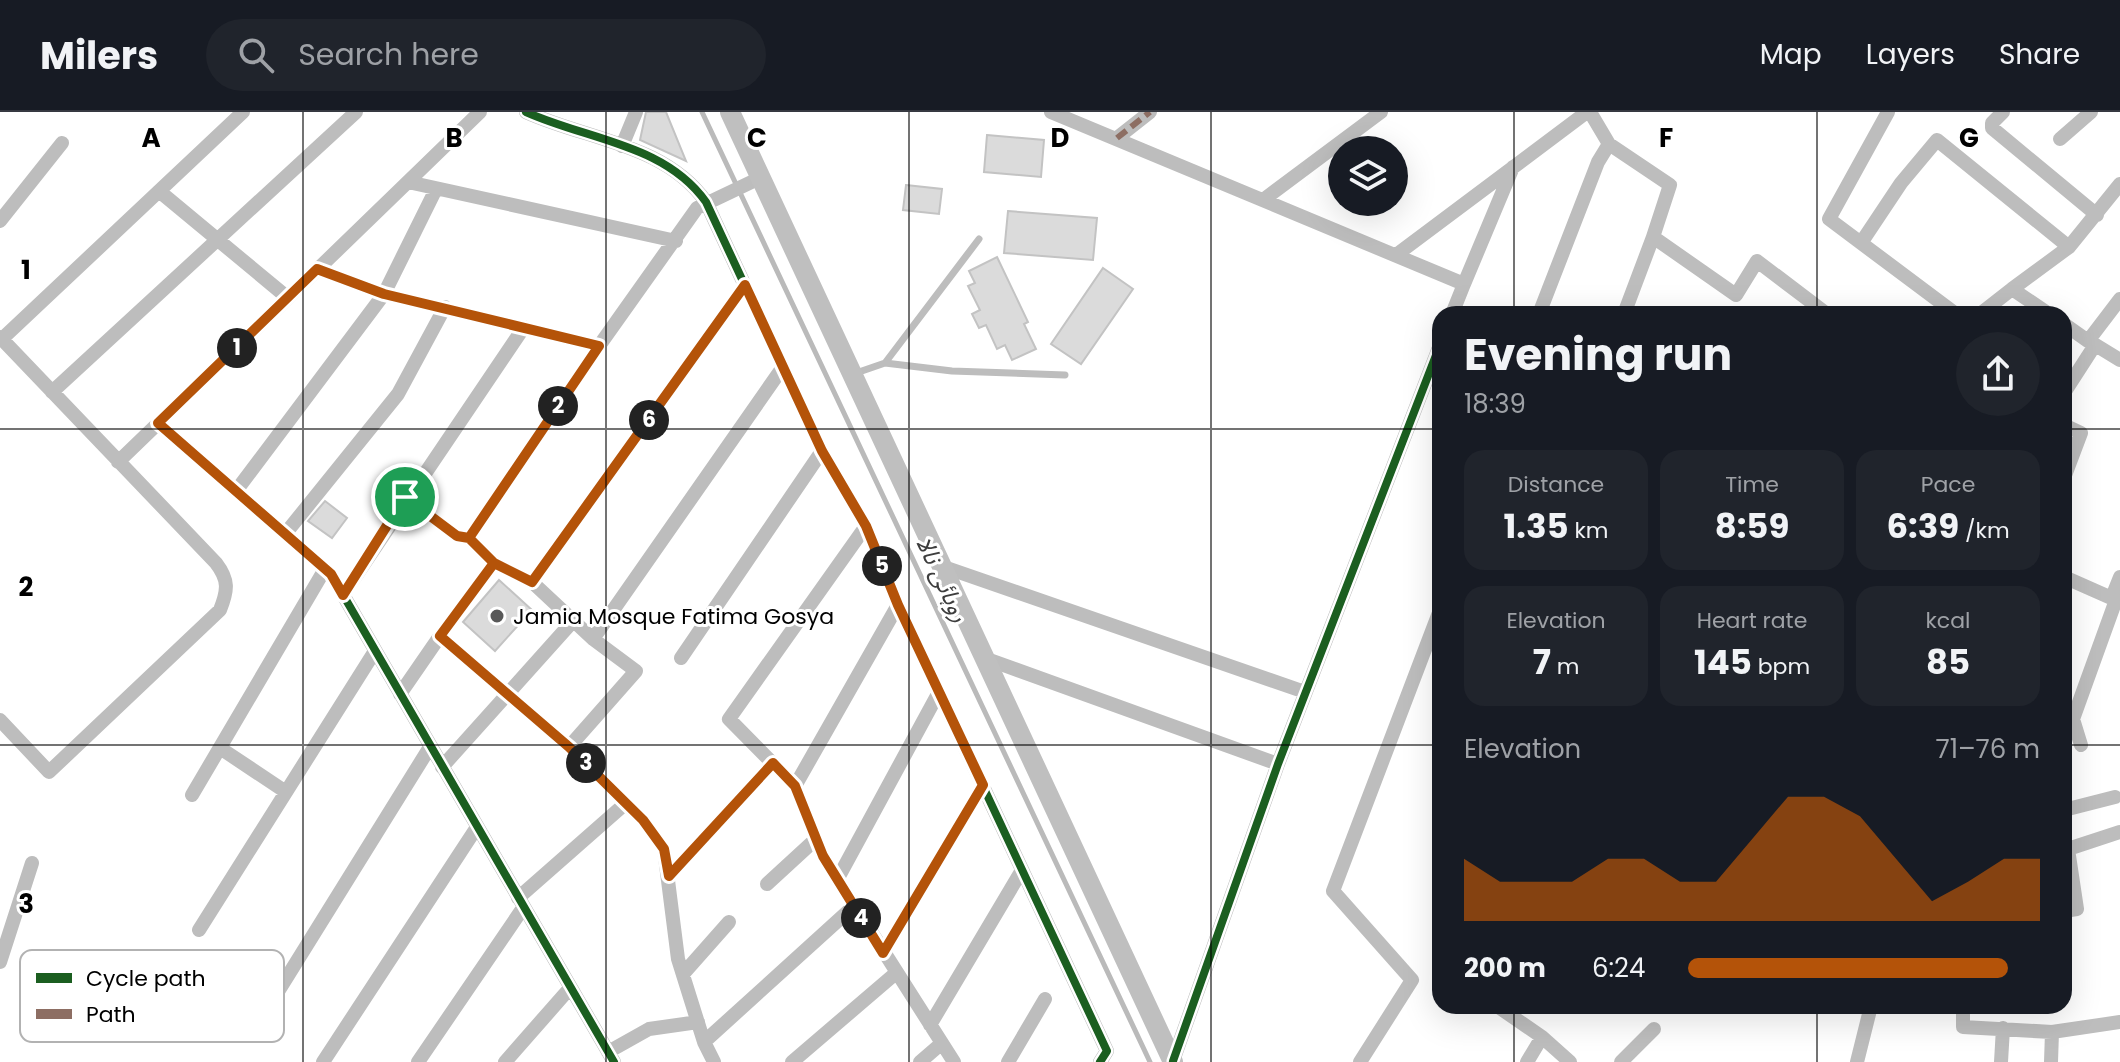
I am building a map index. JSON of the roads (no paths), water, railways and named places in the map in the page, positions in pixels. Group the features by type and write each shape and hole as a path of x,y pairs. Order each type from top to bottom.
{"street":[{"path":"0,720 49,772 220,610 227,591 226,576 1,338 243,112"},
{"path":"52,392 356,112"},
{"path":"118,462 480,112"},
{"path":"526,112 665,161 691,180 709,201 822,451 866,526 898,605 1107,1051 1100,1062"},
{"path":"622,146 636,112"},
{"path":"1051,112 1464,284"},
{"path":"1117,138 1150,112"},
{"path":"1263,200 1381,112"},
{"path":"1396,255 1588,112 1609,144 1670,185 1627,306"},
{"path":"1888,112 1829,219 1945,306"},
{"path":"2003,112 1992,123 1992,128 2097,215"},
{"path":"2060,139 2091,112"},
{"path":"737,117 759,179 854,374 1173,1061"},
{"path":"1861,243 1901,183 1937,140 2069,247"},
{"path":"0,221 62,143"},
{"path":"1542,306 1598,162 1609,144"},
{"path":"1455,306 1513,167"},
{"path":"469,538 697,208 759,179"},
{"path":"408,182 676,241"},
{"path":"1990,306 2069,247 2120,184"},
{"path":"236,491 384,294 436,189"},
{"path":"159,191 288,298"},
{"path":"1653,237 1736,295 1757,261 1816,306"},
{"path":"317,269 384,294 599,346"},
{"path":"532,582 745,285"},
{"path":"2012,289 2037,306"},
{"path":"2072,379 2120,299"},
{"path":"285,534 398,394 445,307"},
{"path":"343,595 405,497 524,327"},
{"path":"2072,329 2120,360"},
{"path":"1173,1061 1278,764 1432,366"},
{"path":"593,639 783,367"},
{"path":"158,423 325,569 343,595 611,1059 649,1029 698,1022"},
{"path":"2072,429 2081,433 2072,457"},
{"path":"681,658 822,451"},
{"path":"405,497 457,536 469,538 494,563 532,582 593,639 636,671 569,747"},
{"path":"866,526 729,719 795,786 816,839 837,880 954,1062"},
{"path":"400,694 494,563"},
{"path":"944,567 1305,692"},
{"path":"192,795 325,569"},
{"path":"2112,597 2120,577"},
{"path":"2072,580 2112,597 2116,604 2073,719 2081,745"},
{"path":"795,786 898,605"},
{"path":"442,767 573,621"},
{"path":"1360,1062 1412,980 1333,891 1432,631"},
{"path":"440,636 569,747 626,803 664,849 683,974 704,1042 714,1062"},
{"path":"199,930 375,651"},
{"path":"987,659 1278,764"},
{"path":"837,880 939,692"},
{"path":"284,982 430,747"},
{"path":"220,748 286,792"},
{"path":"669,876 773,763"},
{"path":"883,953 983,785"},
{"path":"2072,808 2115,797"},
{"path":"418,1062 520,903 626,803"},
{"path":"323,1062 477,827"},
{"path":"2072,848 2120,832"},
{"path":"767,884 816,839"},
{"path":"0,962 32,863"},
{"path":"930,1025 1022,870"},
{"path":"2072,876 2077,909 2072,910"},
{"path":"704,1042 854,906"},
{"path":"683,974 729,922"},
{"path":"792,1062 896,973"},
{"path":"505,1062 570,988"},
{"path":"1008,1062 1045,999"},
{"path":"1517,1014 1570,1062"},
{"path":"1857,1062 1869,1014"},
{"path":"1963,1014 1963,1027 2052,1032 2120,1022"},
{"path":"2001,1062 2003,1028"},
{"path":"1621,1062 1654,1029"},
{"path":"2051,1062 2052,1032"},
{"path":"1527,1062 1542,1037"},
{"path":"920,1062 942,1043"}],"lane":[{"path":"885,363 979,239"},
{"path":"854,374 885,363 952,371 1065,375"}],"waterway":[{"name":"روہائی نالا","path":"702,112 1150,1062"}],"place":[{"name":"Jamia Mosque Fatima Gosya","path":"497,616"}]}
